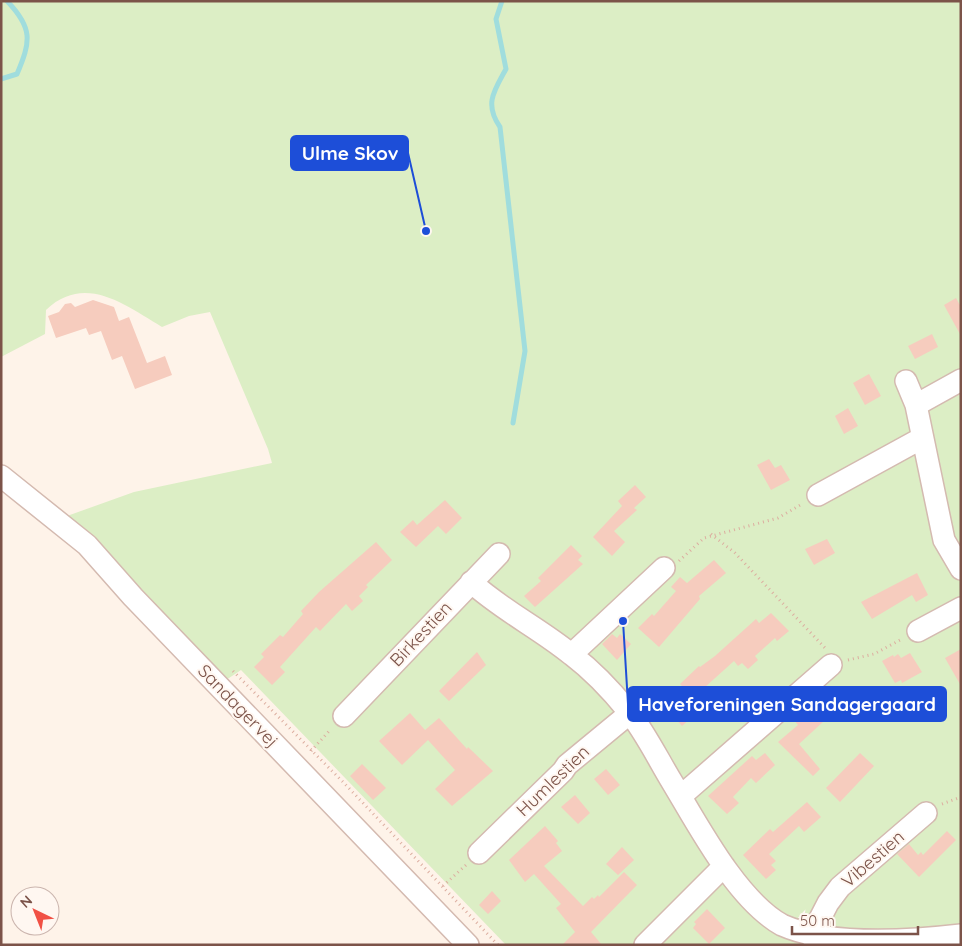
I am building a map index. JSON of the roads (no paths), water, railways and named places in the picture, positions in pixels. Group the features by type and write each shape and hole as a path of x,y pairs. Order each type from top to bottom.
{"street":[{"path":"916,405 961,380"},
{"path":"906,381 916,405 933,499 944,540 961,569"},
{"path":"818,495 922,438"},
{"name":"Sandagervej","path":"1,476 88,546 133,597 468,945"},
{"name":"Birkestien","path":"344,716 499,554"},
{"path":"572,654 664,568"},
{"path":"471,582 494,603 572,654 604,683 630,713 724,866 750,898 781,924 811,936 870,943 961,935"},
{"path":"918,630 961,608"},
{"path":"681,796 834,663"},
{"name":"Humlestien","path":"479,853 563,771 567,764 630,713"},
{"name":"Vibestien","path":"811,936 828,904 840,887 926,812"},
{"path":"645,945 724,866"}],"waterway":[{"path":"1,79 17,74 27,44 27,35 22,19 7,1"},
{"path":"502,1 496,19 506,69 492,98 492,111 500,127 525,351 513,423"}],"place":[{"name":"Ulme Skov","path":"426,231"},
{"name":"Haveforeningen Sandagergaard","path":"623,621"}]}
